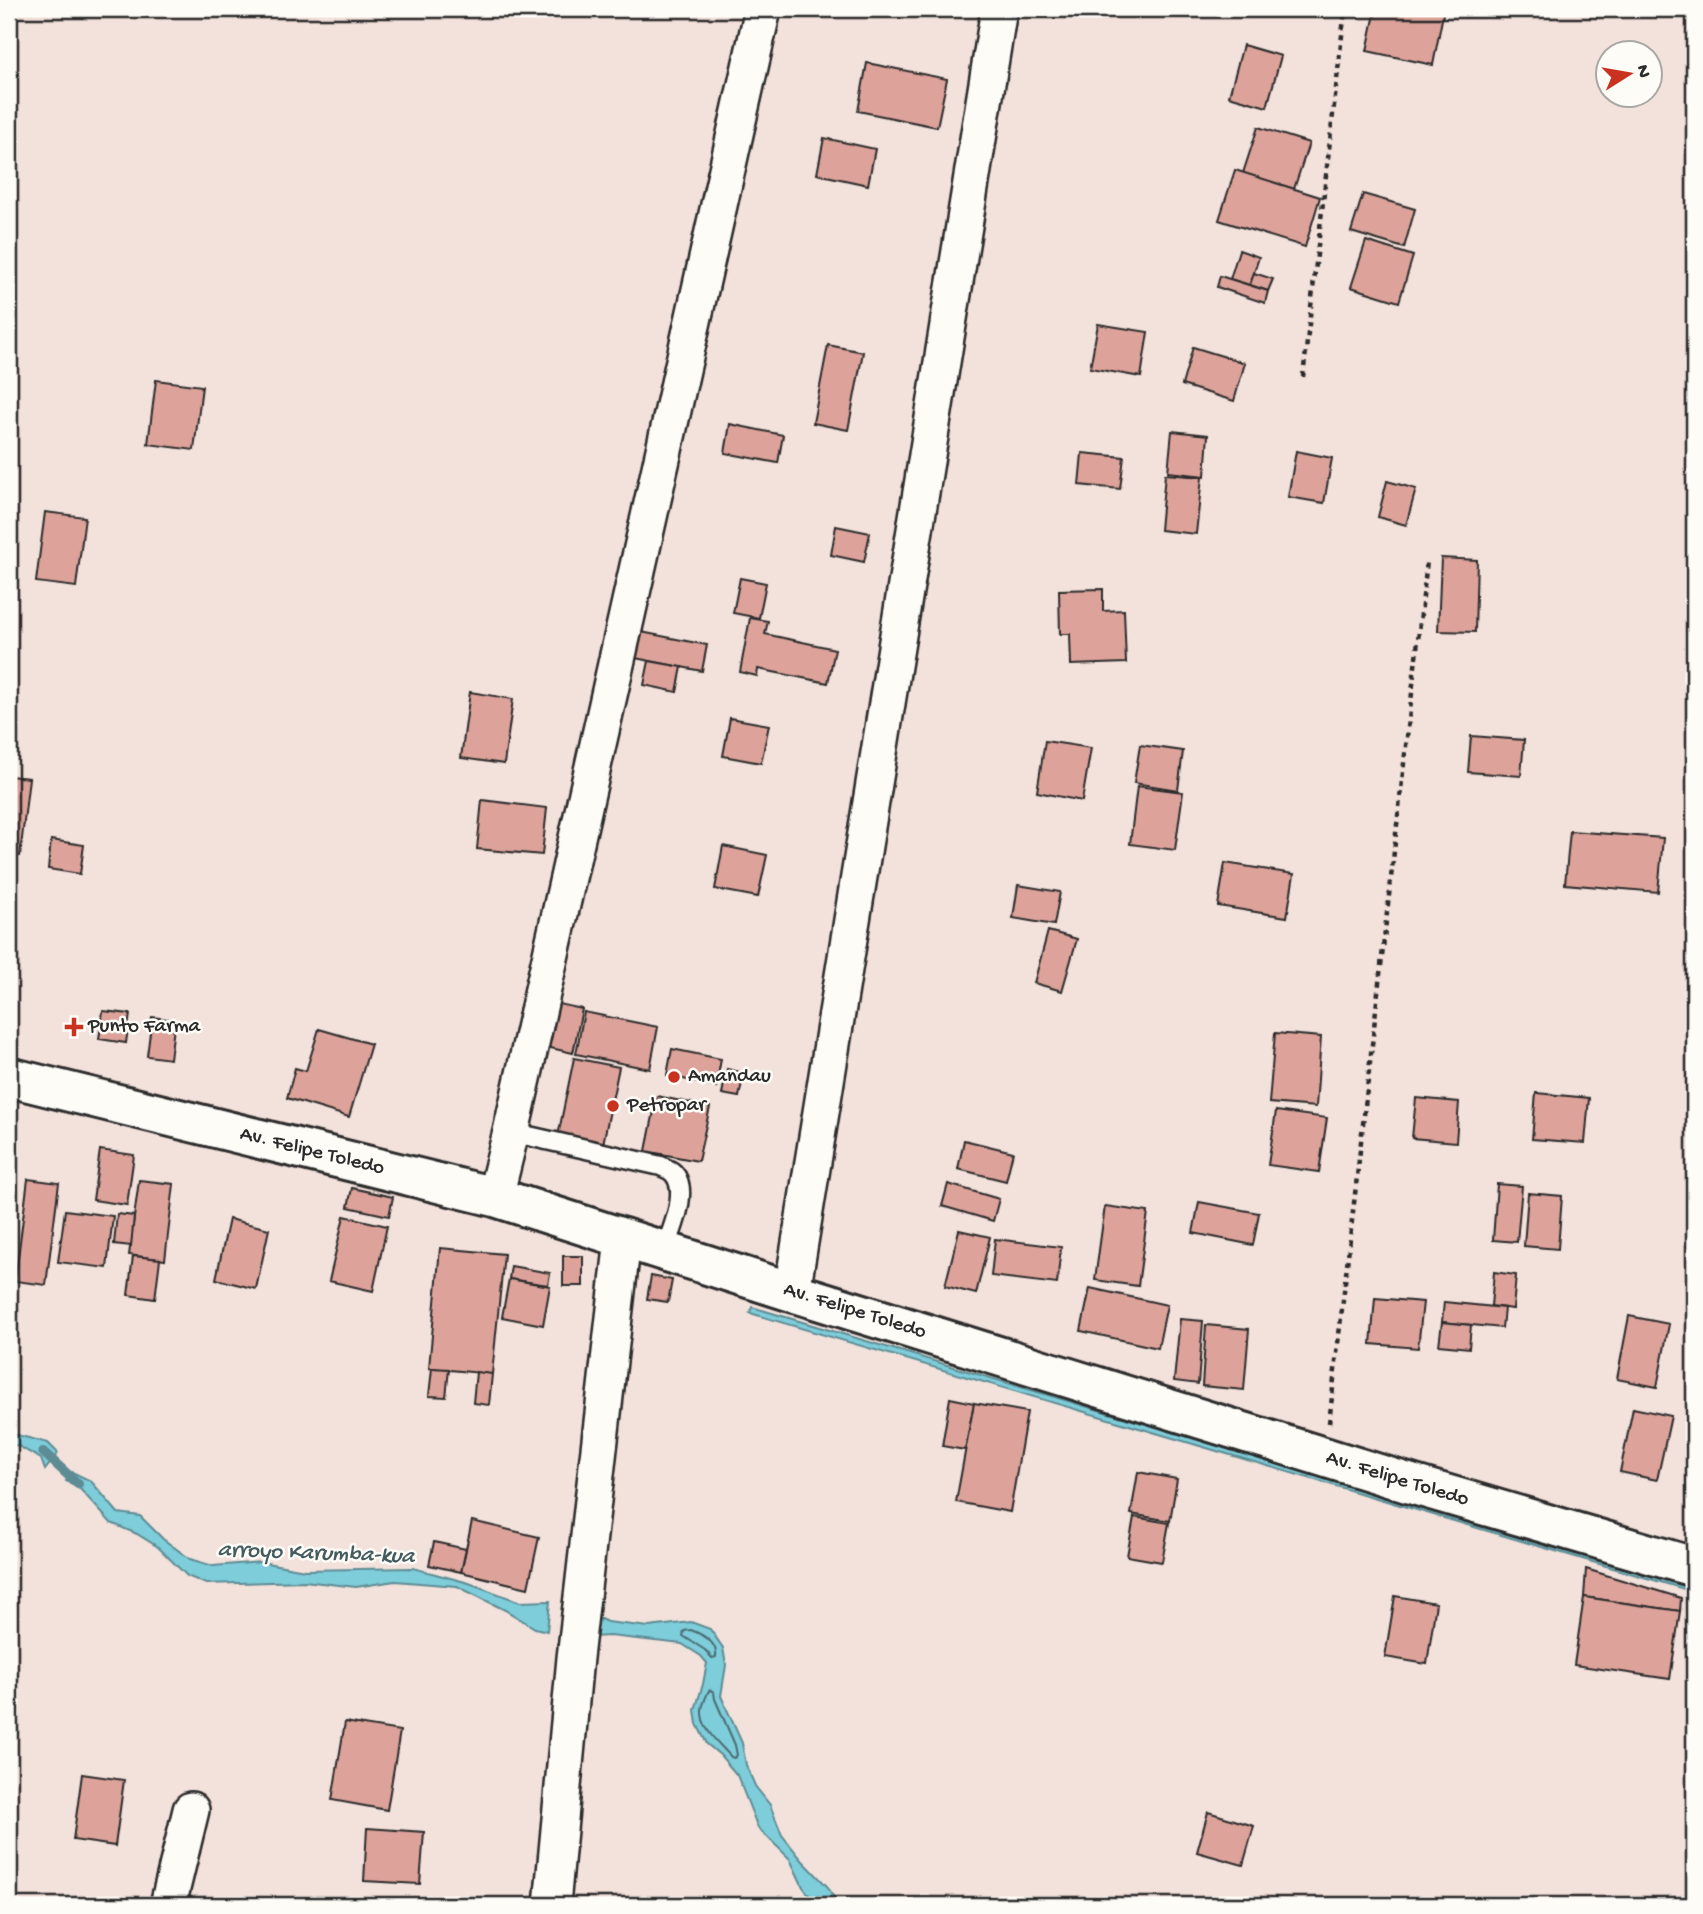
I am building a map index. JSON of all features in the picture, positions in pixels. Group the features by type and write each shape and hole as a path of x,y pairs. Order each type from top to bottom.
{"main road":[{"name":"Av. Felipe Toledo","path":"9,1077 495,1197 1325,1458 1694,1567"}],"street":[{"path":"495,1197 763,9"},
{"path":"792,1292 999,9"},
{"path":"552,1905 575,1658 623,1239"},
{"path":"168,1905 191,1810"}],"lane":[{"path":"511,1132 673,1172 680,1184 680,1200 664,1252"}],"path":[{"path":"1303,377 1345,9"},
{"path":"1325,1458 1427,561"}],"water":[{"path":"752,1307 1694,1587 1694,1592 750,1313"},
{"path":"9,1433 48,1443 58,1453 45,1470 41,1459 9,1443"},
{"path":"72,1472 91,1481 118,1513 140,1516 163,1539 190,1559 213,1566 261,1562 305,1570 413,1568 469,1583 520,1602 550,1601 547,1631 535,1628 457,1586 395,1581 356,1587 304,1581 206,1584 187,1576 158,1547 111,1523 81,1490 66,1481"},
{"path":"596,1617 607,1622 649,1627 691,1622 710,1629 723,1648 726,1665 721,1696 742,1743 746,1765 755,1786 770,1805 782,1835 828,1887 838,1905 817,1905 803,1887 790,1859 758,1828 737,1775 707,1744 697,1724 695,1710 707,1663 682,1644 610,1636 593,1637"}],"building":[{"path":"1376,9 1444,9 1433,65 1367,51"},
{"path":"1243,45 1281,56 1267,107 1229,96"},
{"path":"867,63 947,79 937,127 858,111"},
{"path":"1258,127 1309,143 1294,189 1243,173"},
{"path":"824,138 875,149 868,185 817,174"},
{"path":"1235,170 1320,197 1305,247 1219,220"},
{"path":"1363,194 1415,209 1404,248 1351,232"},
{"path":"1366,241 1413,256 1399,302 1351,287"},
{"path":"1239,250 1259,257 1250,285 1230,279"},
{"path":"1254,273 1273,279 1268,291 1250,285"},
{"path":"1220,276 1268,291 1265,303 1217,287"},
{"path":"1098,324 1148,332 1141,377 1090,368"},
{"path":"828,345 863,352 848,430 813,423"},
{"path":"1193,347 1245,363 1234,401 1182,385"},
{"path":"156,380 202,386 194,450 148,444"},
{"path":"730,424 783,435 778,463 725,453"},
{"path":"1172,431 1208,435 1205,476 1168,472"},
{"path":"1296,451 1332,458 1324,503 1288,497"},
{"path":"1082,453 1124,457 1120,489 1079,485"},
{"path":"1165,474 1202,477 1196,534 1160,530"},
{"path":"1387,481 1416,489 1406,525 1378,517"},
{"path":"45,512 85,517 76,587 36,582"},
{"path":"836,526 870,533 864,562 831,555"},
{"path":"1441,558 1477,560 1475,632 1438,631"},
{"path":"740,578 766,583 759,618 733,613"},
{"path":"1103,589 1103,611 1124,610 1126,663 1071,665 1070,634 1060,634 1059,590"},
{"path":"750,618 768,621 765,634 835,649 828,683 758,669 757,676 740,672"},
{"path":"636,631 707,645 702,671 630,657"},
{"path":"649,661 682,667 677,692 644,685"},
{"path":"470,692 513,699 504,764 461,758"},
{"path":"730,718 769,725 761,763 723,756"},
{"path":"1471,736 1524,740 1521,776 1468,772"},
{"path":"1045,741 1091,748 1082,801 1037,792"},
{"path":"1140,745 1183,751 1178,790 1134,783"},
{"path":"9,776 29,778 20,856 9,855"},
{"path":"1137,786 1183,792 1175,850 1130,844"},
{"path":"482,800 547,808 542,855 477,849"},
{"path":"1570,831 1663,838 1658,892 1565,884"},
{"path":"51,840 84,845 80,874 48,869"},
{"path":"723,846 767,855 758,897 715,889"},
{"path":"1225,863 1294,874 1287,917 1218,906"},
{"path":"1018,885 1060,892 1054,925 1013,918"},
{"path":"1048,931 1077,939 1062,991 1034,983"},
{"path":"554,1003 582,1009 573,1053 546,1047"},
{"path":"103,1011 130,1014 126,1043 99,1039"},
{"path":"584,1012 658,1027 650,1069 576,1054"},
{"path":"152,1017 175,1020 170,1059 147,1056"},
{"path":"319,1029 371,1044 349,1117 287,1098 295,1068 306,1071"},
{"path":"1275,1033 1321,1037 1316,1107 1269,1103"},
{"path":"672,1049 721,1059 716,1087 667,1075"},
{"path":"574,1058 619,1067 603,1144 558,1136"},
{"path":"727,1069 744,1073 739,1097 722,1094"},
{"path":"1536,1093 1589,1098 1585,1143 1532,1139"},
{"path":"657,1096 710,1107 698,1161 646,1151"},
{"path":"1416,1098 1459,1102 1456,1142 1412,1138"},
{"path":"1276,1111 1327,1118 1319,1172 1268,1165"},
{"path":"964,1140 1013,1152 1006,1181 958,1169"},
{"path":"100,1150 134,1155 127,1205 93,1200"},
{"path":"28,1179 59,1183 46,1285 15,1281"},
{"path":"139,1180 174,1184 165,1260 129,1255"},
{"path":"948,1184 999,1199 993,1221 942,1206"},
{"path":"1497,1184 1522,1186 1517,1242 1493,1240"},
{"path":"352,1188 393,1197 389,1216 348,1207"},
{"path":"1528,1193 1562,1196 1558,1249 1524,1246"},
{"path":"1199,1202 1259,1213 1253,1245 1193,1233"},
{"path":"1105,1206 1148,1212 1138,1286 1095,1280"},
{"path":"65,1210 113,1216 107,1268 58,1262"},
{"path":"117,1214 134,1216 131,1246 114,1244"},
{"path":"344,1216 387,1226 373,1291 329,1281"},
{"path":"229,1219 269,1229 256,1289 216,1279"},
{"path":"959,1230 990,1237 976,1294 945,1286"},
{"path":"995,1239 1061,1247 1057,1284 991,1276"},
{"path":"440,1248 504,1254 492,1374 429,1368"},
{"path":"133,1256 160,1259 155,1299 128,1295"},
{"path":"563,1256 583,1256 583,1286 563,1286"},
{"path":"511,1266 550,1273 548,1285 509,1279"},
{"path":"1494,1272 1516,1275 1513,1309 1491,1306"},
{"path":"651,1276 672,1280 668,1302 647,1299"},
{"path":"509,1279 550,1286 543,1325 502,1317"},
{"path":"1090,1288 1167,1305 1158,1348 1081,1331"},
{"path":"1375,1298 1423,1302 1418,1348 1371,1344"},
{"path":"1444,1302 1504,1308 1502,1328 1442,1322"},
{"path":"1629,1316 1669,1324 1657,1387 1617,1379"},
{"path":"1180,1319 1203,1321 1198,1384 1174,1381"},
{"path":"1442,1322 1471,1325 1469,1348 1439,1345"},
{"path":"1206,1325 1249,1329 1244,1390 1202,1386"},
{"path":"432,1368 449,1369 446,1397 429,1396"},
{"path":"476,1372 492,1374 489,1405 473,1403"},
{"path":"950,1398 974,1403 965,1450 942,1446"},
{"path":"974,1403 1027,1412 1010,1512 956,1502"},
{"path":"1633,1408 1671,1416 1657,1480 1620,1472"},
{"path":"1138,1472 1177,1479 1170,1521 1131,1514"},
{"path":"1134,1517 1169,1523 1162,1562 1127,1556"},
{"path":"472,1521 539,1537 528,1588 461,1572"},
{"path":"434,1542 466,1549 461,1572 429,1565"},
{"path":"1586,1569 1681,1598 1680,1611 1584,1597"},
{"path":"1395,1596 1436,1603 1427,1664 1385,1657"},
{"path":"1584,1597 1680,1611 1670,1679 1574,1665"},
{"path":"345,1722 400,1731 387,1810 332,1800"},
{"path":"82,1774 124,1780 115,1846 73,1840"},
{"path":"1208,1812 1254,1826 1243,1865 1197,1852"},
{"path":"367,1828 424,1832 420,1884 364,1881"}],"waterway":[{"name":"arroyo Karumba-kua","path":"43,1452 78,1484"}],"place":[{"name":"Punto Farma","path":"74,1027"},
{"name":"Amandau","path":"674,1077"},
{"name":"Petropar","path":"613,1106"}]}
